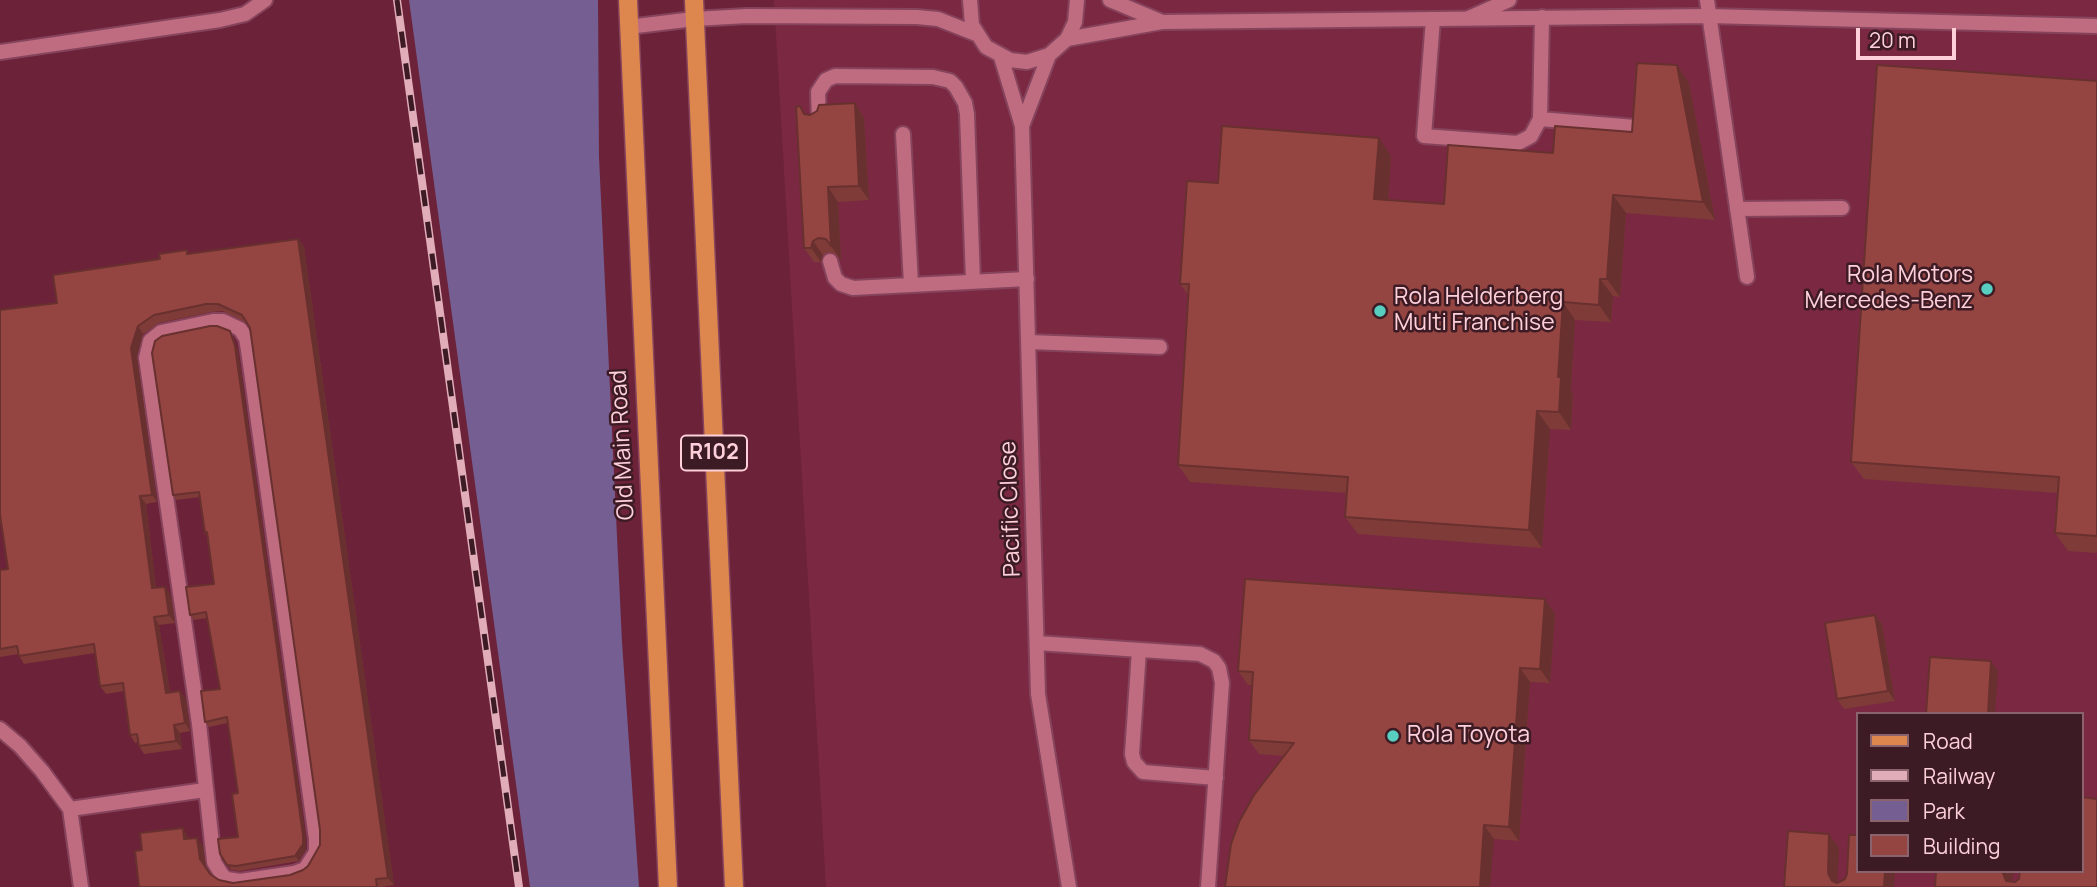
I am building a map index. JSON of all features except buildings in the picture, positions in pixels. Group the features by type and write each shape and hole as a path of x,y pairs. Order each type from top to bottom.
{"main road":[{"name":"Old Main Road","path":"628,0 668,887"},
{"name":"R102","path":"694,0 734,887"}],"street":[{"path":"0,52 220,20 245,14 265,0"},
{"path":"970,0 970,15 976,34 986,47 1001,57 1027,62 1049,55 1067,39 1075,22 1077,0"},
{"path":"1110,0 1162,22"},
{"path":"1469,18 1509,0"},
{"path":"1707,0 1746,277"},
{"path":"628,27 747,16 917,17 938,19 976,34"},
{"path":"1067,39 1162,22 1542,17 1709,16 2097,26"},
{"path":"1433,19 1424,136 1518,143 1531,136 1540,119 1542,17"},
{"path":"1022,126 1049,55"},
{"path":"1001,57 1022,126"},
{"path":"819,120 818,92 826,80 835,76 933,77 950,81 956,87 965,103 967,114 973,281"},
{"path":"1540,119 1635,127"},
{"name":"Pacific Close","path":"1022,126 1038,694 1069,887"},
{"path":"903,134 911,284"},
{"path":"1737,209 1842,208"},
{"path":"830,261 835,278 853,288 1027,279"},
{"path":"223,321 240,329 246,338 248,350 316,839 316,852 312,861 305,869 294,873 240,881 227,879 214,862 205,790 199,724 146,358 150,341 161,332 223,321"},
{"path":"1029,342 1160,347"},
{"path":"1037,643 1200,654 1214,661 1219,668 1222,683 1208,887"},
{"path":"1139,650 1133,762 1143,772 1216,778"},
{"path":"0,729 35,763 70,809 80,887"},
{"path":"70,809 205,790"}],"shaded area":[{"path":"774,0 2097,0 2097,887 826,887"}],"green space":[{"path":"409,0 598,0 599,157 622,642 639,887 530,887"}],"railway":[{"path":"397,0 519,887"}],"place":[{"name":"Rola Motors Mercedes-Benz","path":"1987,289"},
{"name":"Rola Helderberg Multi Franchise","path":"1380,311"},
{"name":"Rola Toyota","path":"1393,736"}]}
